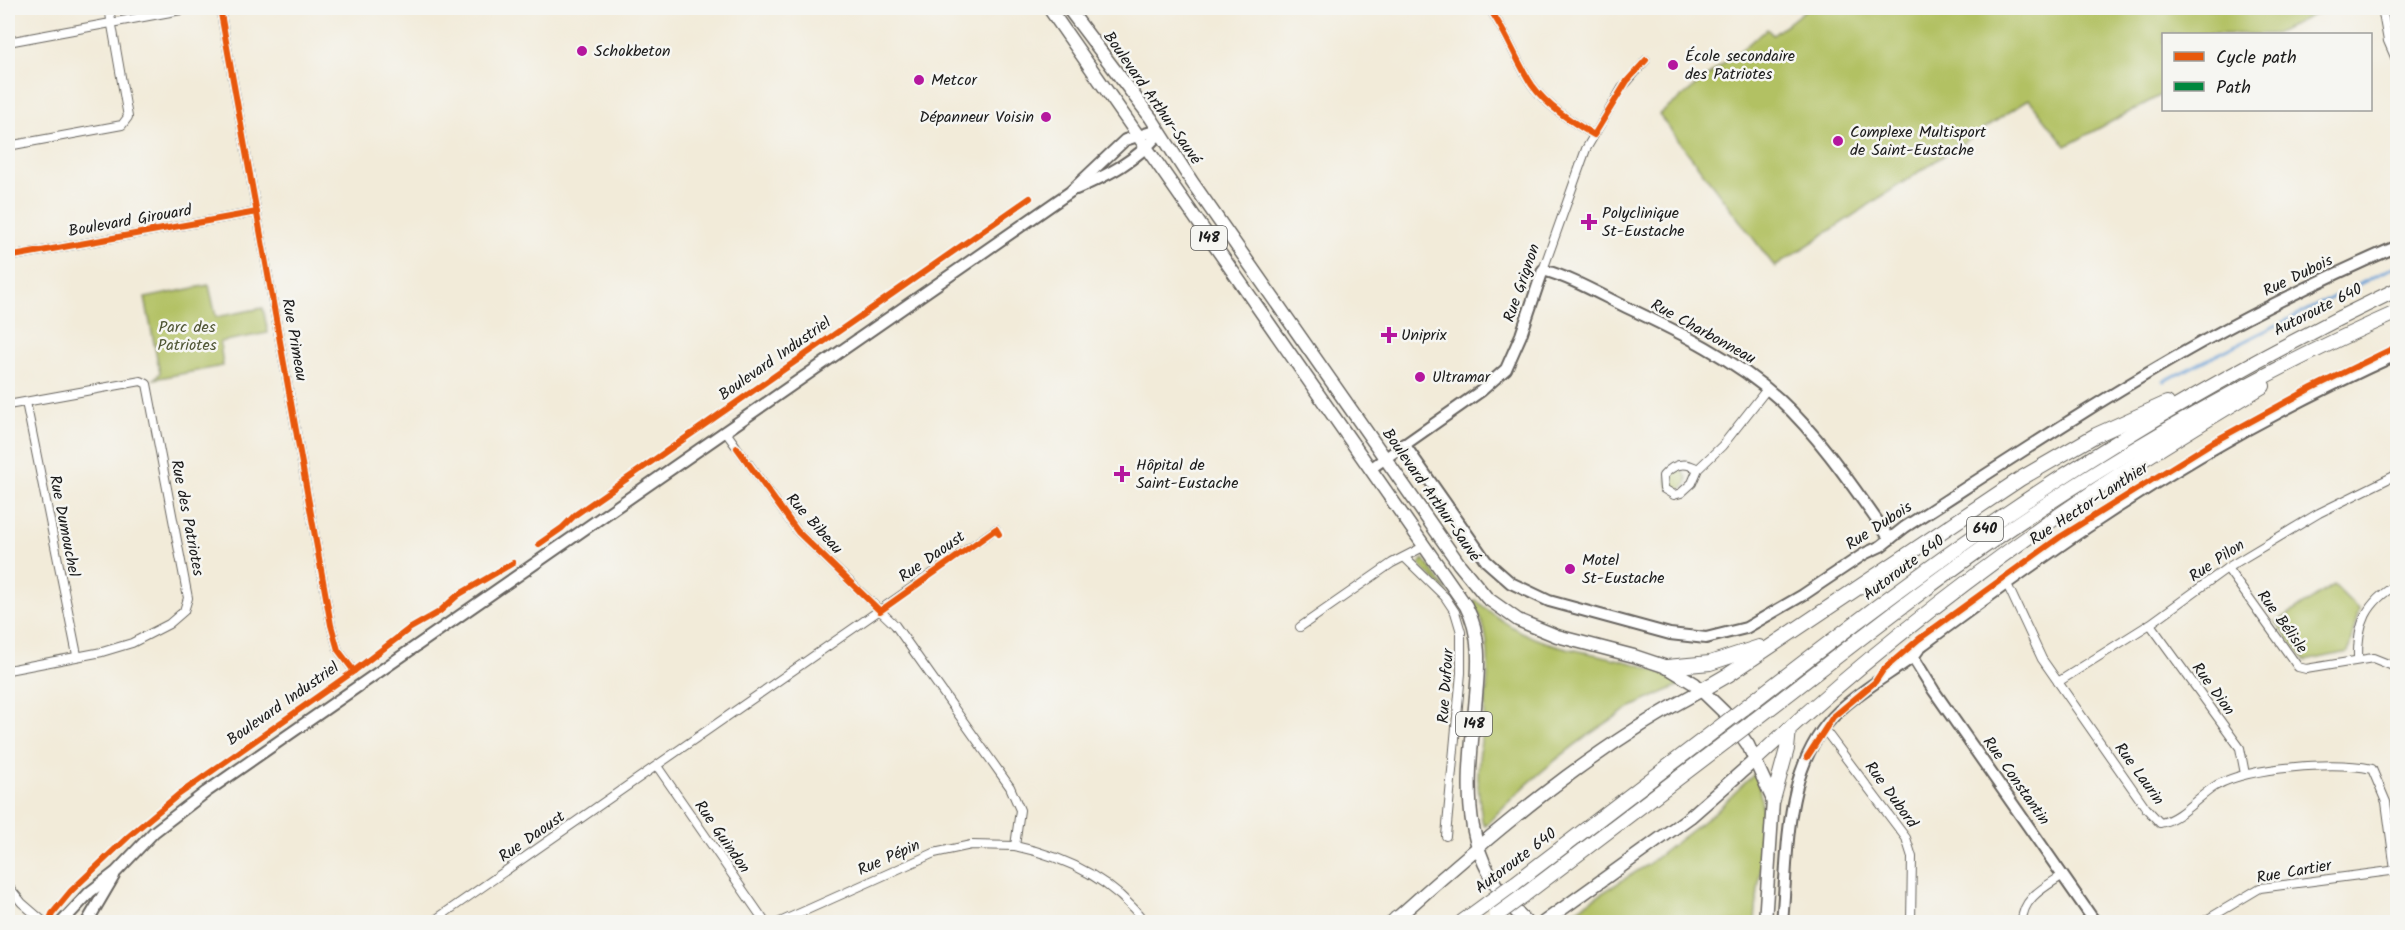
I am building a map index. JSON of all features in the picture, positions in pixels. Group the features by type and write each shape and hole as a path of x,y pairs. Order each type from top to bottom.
{"highway":[{"name":"Autoroute 640","path":"1462,922 1988,526 2113,445 2240,369 2397,289"},
{"name":"Autoroute 640","path":"1492,919 1982,549 2056,498 2195,413 2344,336 2397,312"},
{"path":"1755,760 1843,680 1911,625 2048,523 2132,467 2344,336"},
{"path":"1702,690 2054,458 2096,435 2240,369"},
{"path":"1667,667 1710,663 1775,641"},
{"path":"1773,800 1787,749 1789,729"}],"main road":[{"name":"Boulevard Arthur-Sauvé","path":"1049,8 1466,606 1477,638 1479,665 1469,793 1472,828 1477,848 1495,886 1507,903 1526,922"},
{"name":"Boulevard Arthur-Sauvé","path":"1068,8 1159,131 1464,572 1494,604 1525,624 1548,633 1667,667 1702,690 1733,722 1755,760 1773,800 1765,922"},
{"path":"1394,921 1477,848 1582,764 1659,713 1702,690"},
{"path":"1544,922 1690,817 1755,760"}],"street":[{"path":"8,146 122,125 128,117 109,8"},
{"path":"8,42 192,8"},
{"name":"Rue Primeau","path":"220,8 331,625 338,650 354,671"},
{"path":"1489,8 1508,36 1536,90 1558,110 1594,135"},
{"path":"2382,8 2388,41 2397,64"},
{"name":"Rue Grignon","path":"1370,469 1481,391 1506,369 1521,335 1575,175 1594,135 1627,81 1646,60"},
{"name":"Boulevard Industriel","path":"62,922 90,892 116,872 154,832 206,792 1070,192 1122,142 1137,135 1159,131"},
{"name":"Boulevard Industriel","path":"1070,192 1138,156 1159,131"},
{"name":"Boulevard Girouard","path":"8,257 257,212"},
{"name":"Rue Dubois","path":"1404,444 1486,561 1510,583 1549,601 1677,636 1712,637 1746,628 1890,539 2088,410 2193,347 2300,291 2397,246"},
{"name":"Rue Charbonneau","path":"1543,270 1677,332 1727,361 1767,389 1788,408 1819,444 1890,539"},
{"name":"Rue Hector-Lanthier","path":"1782,922 1791,818 1796,788 1807,757 1824,729 1842,708 1913,657 1921,646 2007,584 2096,522 2190,462 2326,387 2397,354"},
{"name":"Rue des Patriotes","path":"8,405 141,381 147,384 188,598 184,611 169,624 117,648 8,670"},
{"path":"1698,469 1687,464 1675,466 1663,476 1664,489 1670,495 1681,493 1692,483 1698,469 1714,455 1767,389"},
{"name":"Rue Dumouchel","path":"26,402 77,655"},
{"name":"Rue Bibeau","path":"725,431 802,537 895,625 1017,798 1020,813 1016,846"},
{"name":"Rue Pilon","path":"2058,682 2150,624 2227,568 2319,513 2397,474"},
{"name":"Rue Daoust","path":"432,922 996,529"},
{"path":"1300,627 1392,563 1425,546"},
{"name":"Rue Dufour","path":"1405,558 1445,597 1455,612 1461,632 1461,673 1446,836"},
{"name":"Rue Bélisle","path":"2227,568 2298,667 2306,669 2373,658 2397,668"},
{"name":"Rue Laurin","path":"2007,584 2042,659 2146,808 2160,823 2173,821 2191,803 2218,785 2245,774 2351,765 2372,769 2386,802 2396,870"},
{"path":"2358,660 2363,618 2370,605 2397,584"},
{"name":"Rue Dion","path":"2150,624 2240,748 2245,774"},
{"name":"Rue Constantin","path":"1913,657 1934,691 2095,922"},
{"name":"Rue Dubord","path":"1824,729 1906,837 1912,857 1911,922"},
{"name":"Rue Guindon","path":"657,766 765,922"},
{"name":"Rue Pépin","path":"780,922 941,851 971,845 1016,846"},
{"path":"1016,846 1056,857 1088,871 1122,897 1145,922"},
{"name":"Rue Cartier","path":"2203,922 2260,888 2396,870"},
{"name":"Boulevard Industriel","path":"87,922 116,872"},
{"path":"2022,922 2022,913 2031,898 2063,875"},
{"path":"8,886 22,903 44,922"}],"green space":[{"path":"1808,8 2327,8 2277,33 2162,33 2162,95 2066,146 2029,99 1775,267 1659,115 1767,29 1773,35"},
{"name":"Parc des Patriotes","path":"209,285 216,317 263,308 268,333 220,342 223,366 154,379 160,373 145,298"},
{"path":"1677,470 1684,473 1687,480 1684,487 1677,490 1670,487 1667,480 1670,473"},
{"path":"1424,559 1449,594 1420,566 1419,564"},
{"path":"2334,585 2359,610 2348,652 2305,661 2276,622"},
{"path":"1476,600 1503,621 1534,638 1647,667 1682,684 1642,702 1601,726 1532,780 1485,826 1482,822 1478,781 1488,664 1487,641 1482,621 1472,603"},
{"path":"1755,773 1760,790 1763,828 1755,922 1556,922 1647,865 1715,812"}],"waterway":[{"path":"2164,381 2398,265"}],"marked path":[{"path":"1885,518 1895,524"}],"cycle path":[{"path":"220,8 331,625 338,650 354,671"},
{"path":"1489,8 1526,76 1538,93 1560,113 1594,135 1627,81 1646,60"},
{"path":"539,544 562,528 575,515 1030,198"},
{"path":"8,257 257,212"},
{"path":"1807,757 1833,717 1875,682 1883,670 1919,639 2060,537 2213,442 2312,388 2398,346"},
{"path":"737,448 798,532 880,611 996,529 999,534"},
{"path":"49,922 52,914 71,891 129,836 178,795 354,671 409,629 439,612 458,595 513,563"}],"place":[{"name":"Schokbeton","path":"582,51"},
{"name":"École secondaire des Patriotes","path":"1673,65"},
{"name":"Metcor","path":"919,80"},
{"name":"Dépanneur Voisin","path":"1046,117"},
{"name":"Complexe Multisport de Saint-Eustache","path":"1838,141"},
{"name":"Polyclinique St-Eustache","path":"1589,222"},
{"name":"Uniprix","path":"1389,335"},
{"name":"Ultramar","path":"1420,377"},
{"name":"Hôpital de Saint-Eustache","path":"1122,474"},
{"name":"Motel St-Eustache","path":"1570,569"}]}
